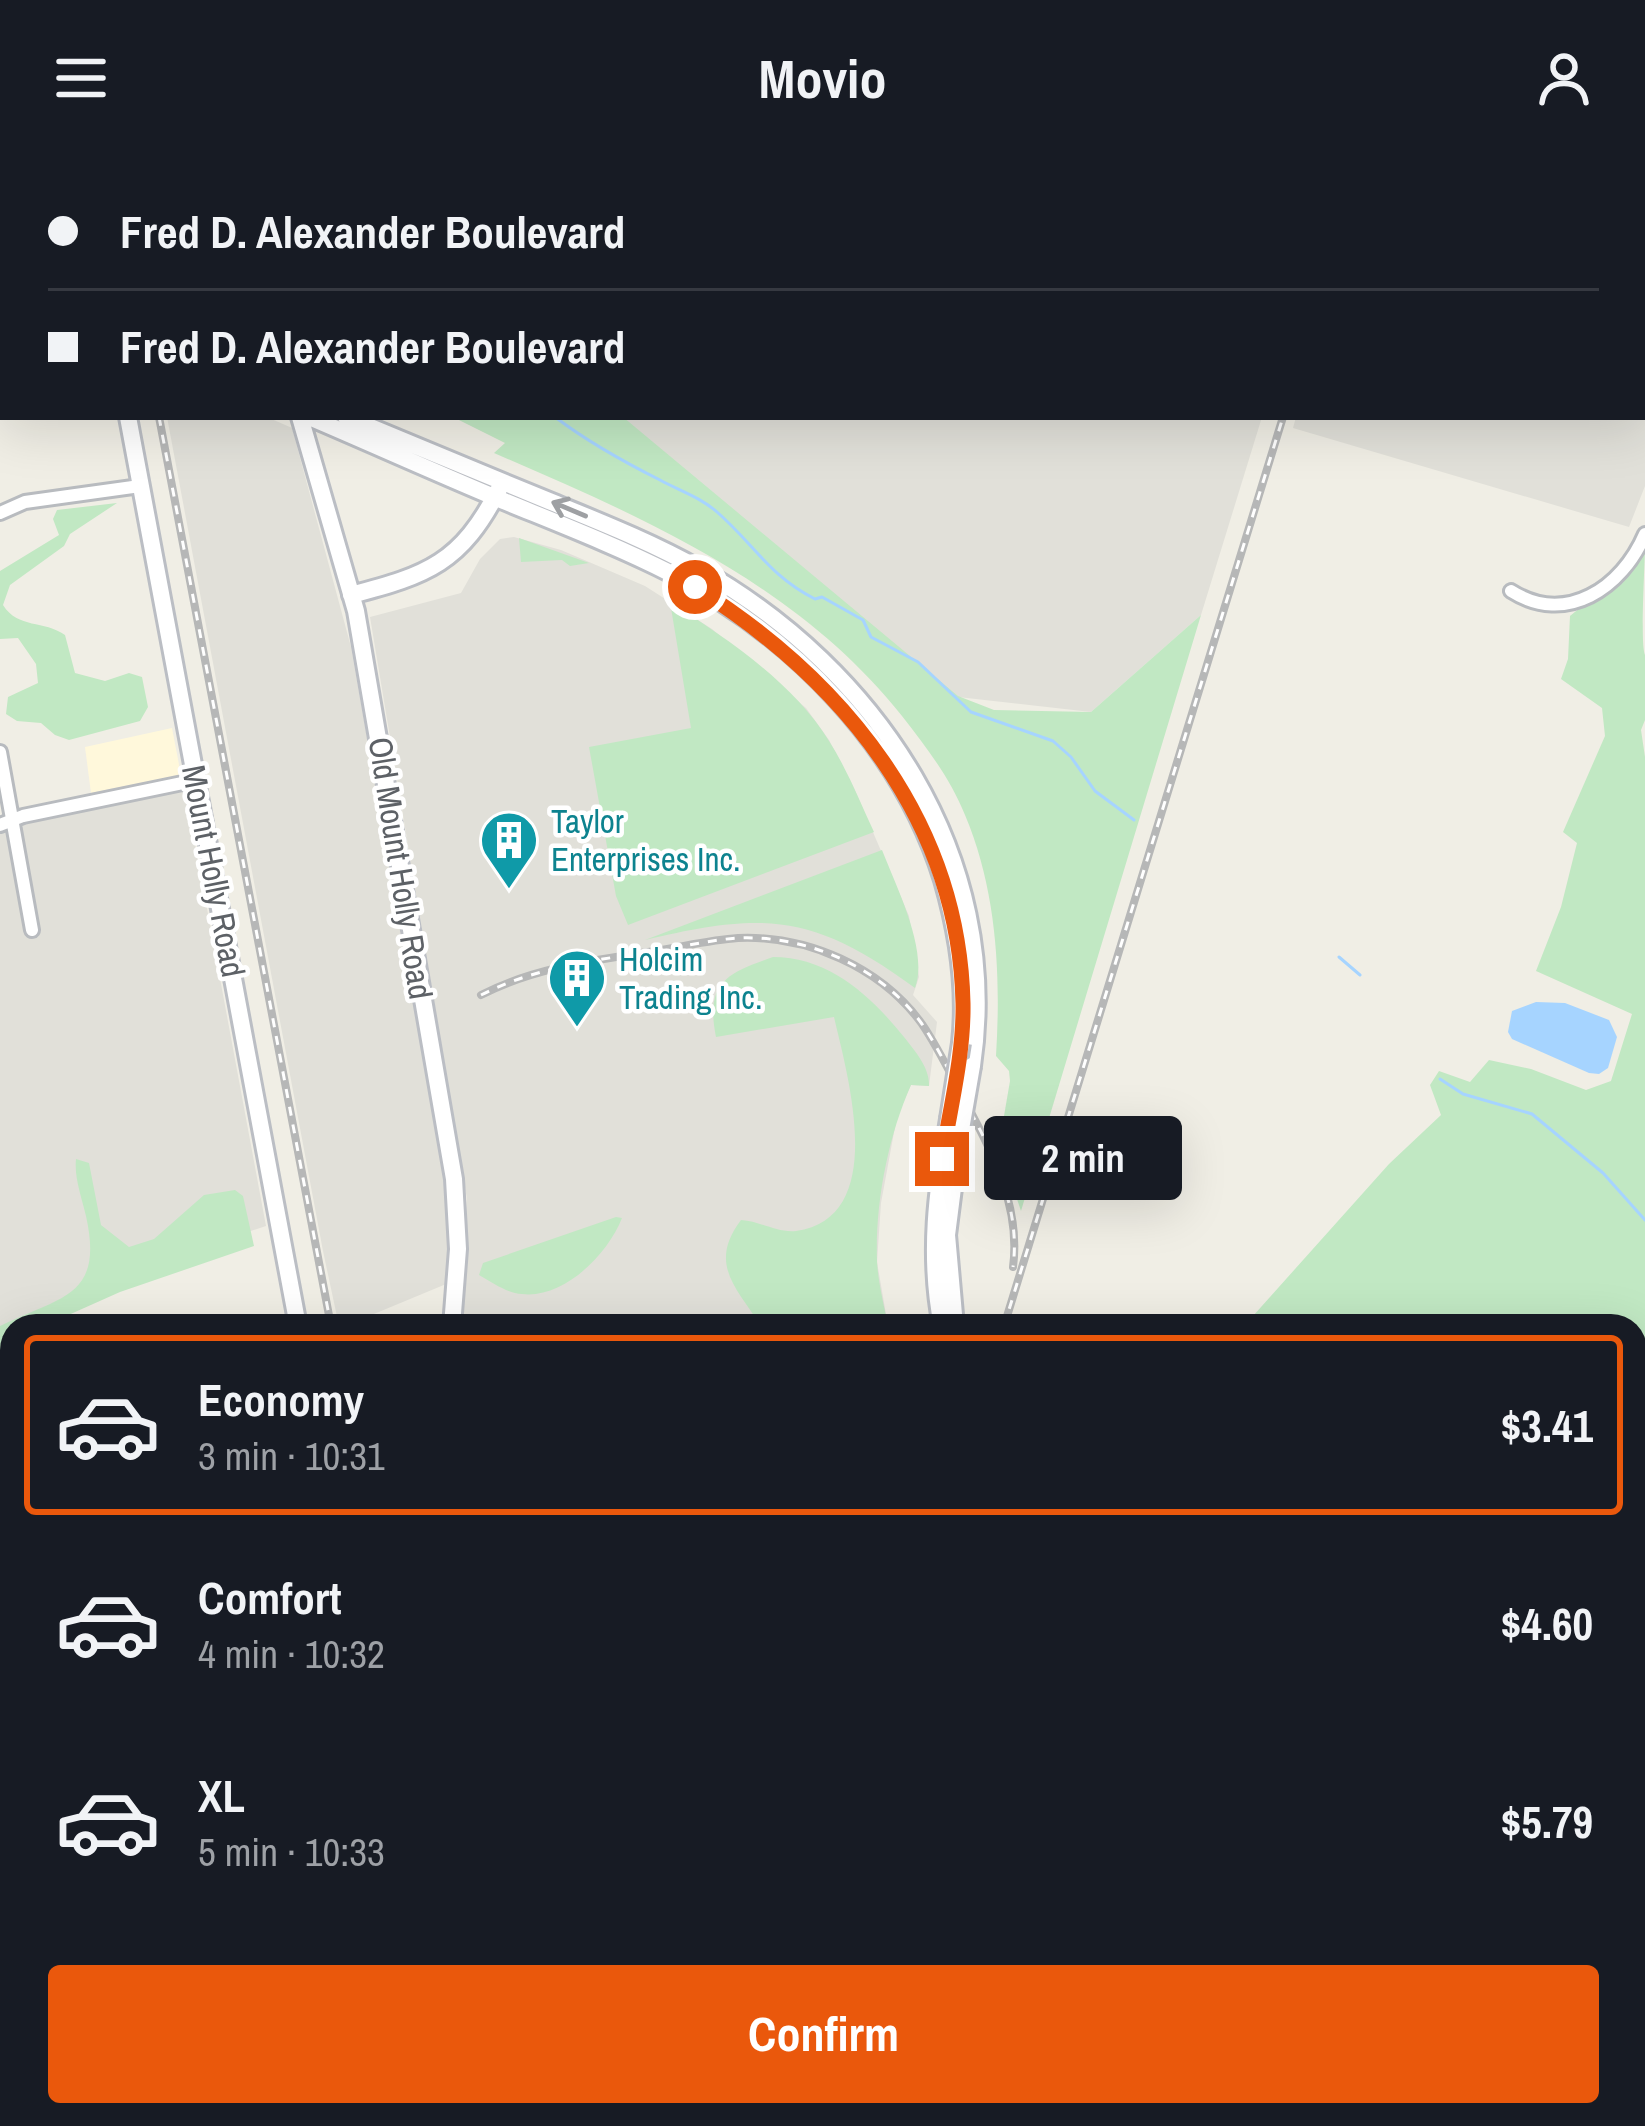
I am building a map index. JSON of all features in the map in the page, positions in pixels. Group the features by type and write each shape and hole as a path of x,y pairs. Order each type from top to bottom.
{"main road":[{"name":"Mount Holly Road","path":"129,420 296,1314"},
{"name":"Old Mount Holly Road","path":"310,420 376,712 456,1196 458,1262 453,1314"},
{"path":"313,420 650,544 770,616 817,657 887,734 933,806 961,880 974,947 977,1010 972,1066 947,1220 953,1314"},
{"path":"352,420 707,594 780,647 859,725 905,792 938,864 957,939 963,1005 934,1217 940,1314"},
{"path":"352,595 434,568 470,535 499,490"}],"street":[{"path":"0,513 26,502 140,486"},
{"path":"1510,591 1538,606 1556,606 1597,592 1629,564 1645,534"},
{"path":"0,752 6,822 32,930"},
{"path":"6,822 196,780"}],"shaded area":[{"path":"168,420 274,420 292,428 351,647 441,1160 452,1248 451,1282 374,1314 336,1314"},
{"path":"459,420 1261,420 1201,615 1091,712 930,698 768,570"},
{"path":"1295,420 1645,420 1645,486 1629,527 1293,428"},
{"path":"514,537 561,550 645,586 712,629 806,708 854,788 909,916 919,977 913,995 937,1022 929,1086 911,1085 897,1116 881,1203 877,1262 886,1314 462,1314 467,1199 370,617 461,593 480,559 500,539"},
{"path":"172,728 181,775 91,793 85,747"},
{"path":"185,790 266,1226 115,1275 33,1314 0,1314 0,832 21,823"}],"green space":[{"path":"459,420 627,420 958,696 994,710 1091,712 1201,615 1021,1211 999,1145 1010,1081 1009,1071 996,1056 997,964 984,873 965,815 929,752 861,669 767,592 662,530 494,453 505,443"},
{"path":"117,503 70,534 64,546 10,585 3,605 16,618 65,635 75,673 105,681 129,673 142,677 148,707 140,721 69,740 41,723 17,721 6,714 8,697 38,683 36,664 18,638 0,639 0,571 59,535 53,519 57,510"},
{"path":"519,538 589,563 521,562"},
{"path":"1645,545 1645,720 1641,730 1645,757 1645,1314 1255,1314 1389,1164 1441,1115 1430,1085 1439,1071 1470,1082 1489,1060 1531,1069 1586,1090 1611,1081 1632,1014 1536,971 1561,907 1577,843 1563,832 1605,736 1602,708 1561,679 1568,659 1570,616 1621,580"},
{"path":"670,602 735,646 797,699 836,752 874,832 628,925 616,896 589,747 691,728"},
{"path":"882,850 914,938 918,956 915,988 847,945 787,925 724,925 645,940"},
{"path":"773,957 830,972 863,994 891,1022 927,1073 929,1086 911,1085 903,1105 881,1194 877,1261 886,1314 753,1314 729,1275 727,1250 741,1220 796,1231 825,1220 843,1200 853,1173 855,1140 834,1017 716,1037 717,992 743,969"},
{"path":"76,1159 89,1163 101,1225 129,1247 154,1239 204,1195 235,1190 243,1196 254,1246 71,1314 26,1314 73,1290 89,1263 90,1243"},
{"path":"622,1218 595,1259 553,1289 516,1293 479,1275 483,1263"}],"water":[{"path":"1536,1002 1565,1003 1609,1020 1617,1037 1608,1068 1589,1073 1512,1039 1508,1032 1512,1011"}],"waterway":[{"path":"560,420 710,507 785,580 863,620 871,637 918,662 971,712 1053,741 1095,791 1134,820"},
{"path":"1339,957 1360,975"},
{"path":"1440,1079 1463,1094 1532,1114 1603,1173 1645,1220"}],"railway":[{"path":"160,420 329,1314"},
{"path":"1008,1314 1282,420"},
{"path":"481,995 563,967 727,939 790,942 840,958 886,986 905,1004 940,1053 1003,1182 1013,1223 1013,1267"}],"place":[{"name":"Taylor Enterprises Inc.","path":"509,891"},
{"name":"Holcim Trading Inc.","path":"577,1029"}],"route":[{"path":"695,587 758,629 843,707 885,760 920,819 953,918 963,1005 942,1159"}]}
